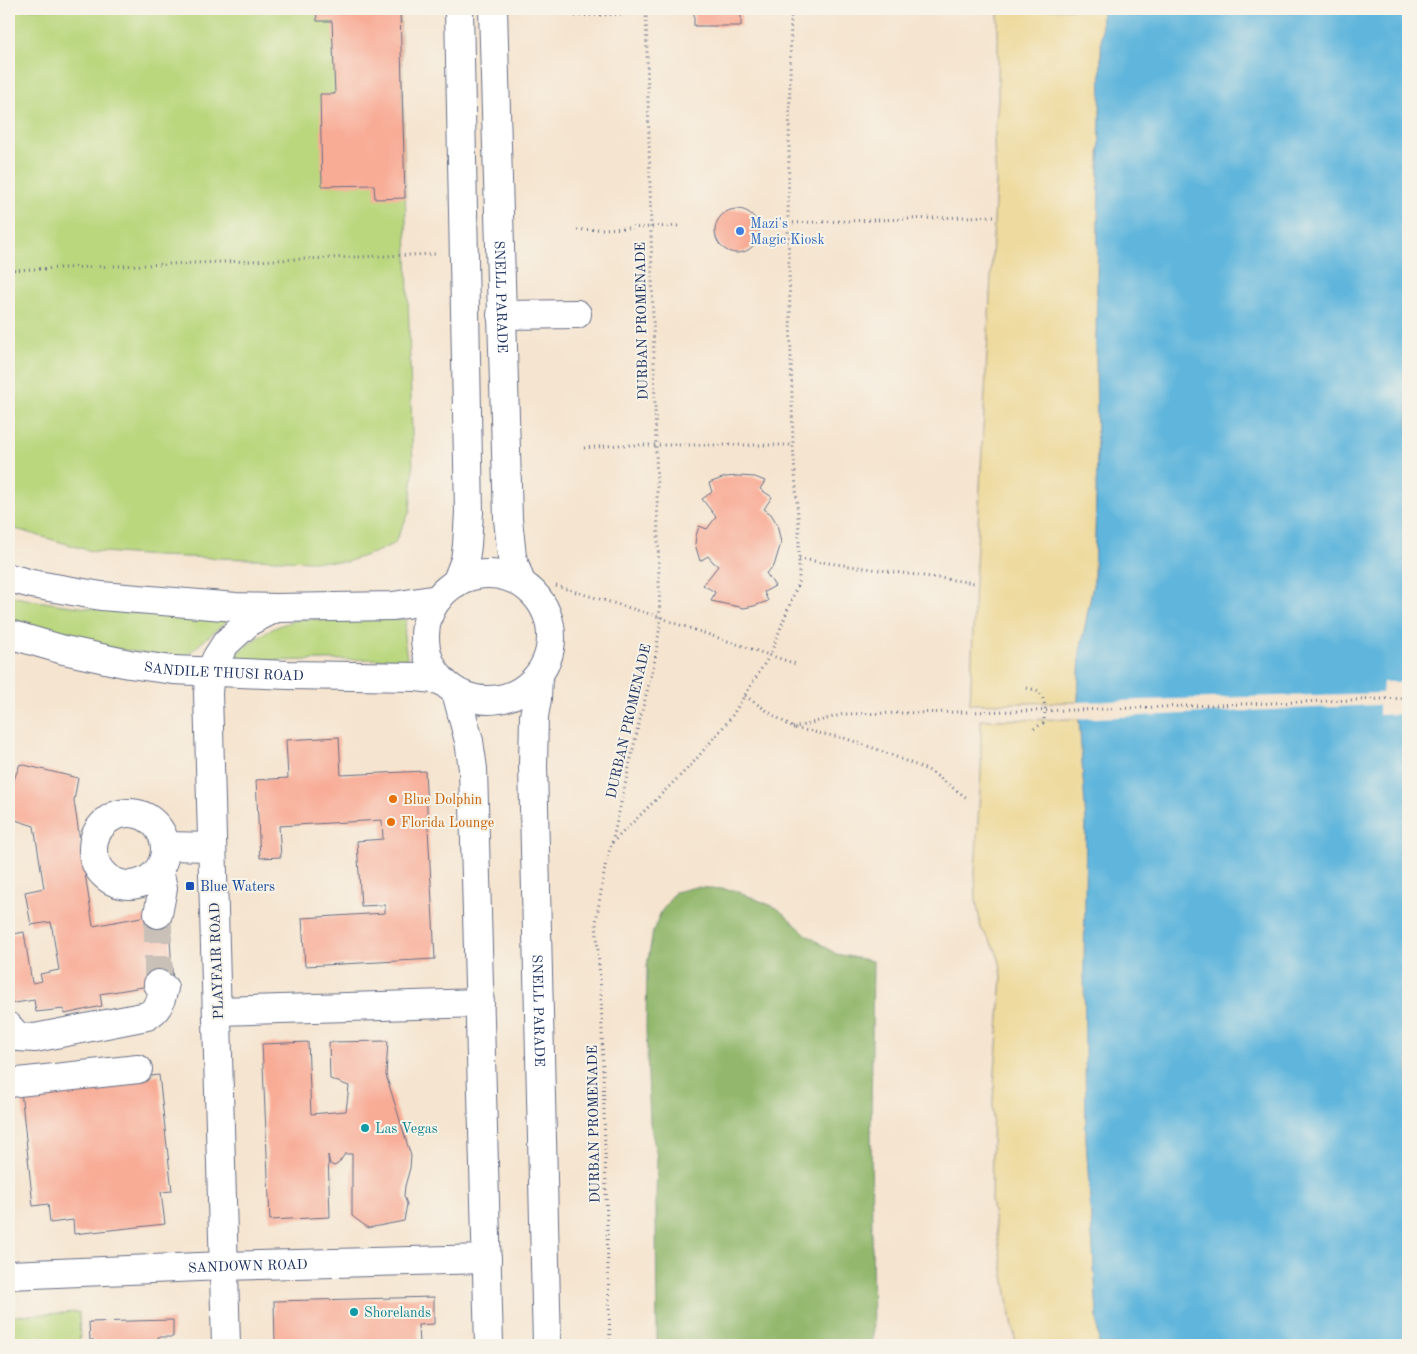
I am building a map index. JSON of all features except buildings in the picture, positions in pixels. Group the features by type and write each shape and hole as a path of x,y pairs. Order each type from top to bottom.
{"street":[{"path":"9,578 100,596 209,605 276,608 393,606 447,591 472,576 489,574 506,576 521,583 534,593 543,605 549,619 552,634 551,649 546,664 538,676 527,687 514,695 500,699 470,698 449,686 432,668 425,640 426,625 430,611 447,591 465,560 469,512 459,9"},
{"name":"SNELL PARADE","path":"493,9 508,519 512,557 521,583"},
{"path":"501,315 578,314"},
{"name":"PLAYFAIR ROAD","path":"226,1345 208,693 210,672 226,643 250,621 276,608"},
{"name":"SANDILE THUSI ROAD","path":"9,634 64,650 129,664 173,670 288,676 417,677 449,686"},
{"name":"SNELL PARADE","path":"538,676 534,716 533,766 547,1345"},
{"path":"449,686 469,741 473,769 489,1345"},
{"path":"158,914 163,888 162,858 212,847"},
{"path":"9,1027 18,1037 35,1038 147,1016 160,1005 164,988 158,984"},
{"path":"218,1011 480,1003"},
{"path":"9,1083 138,1069"},
{"name":"SANDOWN ROAD","path":"9,1275 223,1266 487,1259"}],"path":[{"path":"612,843 692,764 730,719 770,655 799,581 799,530 793,445 788,224 791,9"},
{"path":"576,16 646,11"},
{"name":"DURBAN PROMENADE","path":"610,1345 601,992 596,922 606,861 612,843 655,660 660,617 646,11"},
{"path":"788,224 994,216"},
{"path":"577,230 678,226"},
{"path":"9,270 464,253"},
{"path":"584,448 619,445 793,445"},
{"path":"799,559 975,583"},
{"path":"556,586 660,617 796,664"},
{"path":"1027,688 1037,690 1043,697 1045,711 1043,722 1032,730"},
{"path":"745,696 793,728 844,738 930,771 967,798"},
{"path":"793,728 844,714 1045,711 1408,698"}],"green space":[{"path":"9,9 400,9 413,471 410,511 394,544 346,562 155,556 91,551 9,527"},
{"path":"9,596 146,614 229,619 186,656 148,654 118,649 9,623"},
{"path":"300,619 406,619 404,637 407,659 237,661 235,655 250,643 281,625"},
{"path":"696,887 734,890 777,908 807,935 836,954 873,961 871,1124 873,1345 657,1345 657,1157 650,1123 646,1029 647,966 653,931 661,912 675,892"},
{"path":"79,1312 80,1345 9,1345 9,1316"}],"sand":[{"path":"998,9 1102,9 1094,580 1080,652 1078,702 970,704 996,182 994,142 998,101"},
{"path":"1079,719 1086,823 1086,1138 1099,1345 1016,1345 991,1200 993,1099 1002,977 996,950 981,928 976,899 975,872 981,773 981,720"}],"water":[{"path":"1102,9 1408,9 1408,1345 1099,1345 1086,1138 1084,965 1086,823 1078,702 1080,652 1094,580"}],"pier":[{"path":"1383,682 1408,682 1408,714 1379,715 1379,705 1076,719 1076,702 1382,693"}],"tunnel":[{"path":"158,914 158,984"}],"place":[{"name":"Mazi's Magic Kiosk","path":"740,231"},
{"name":"Blue Dolphin","path":"393,799"},
{"name":"Florida Lounge","path":"391,822"},
{"name":"Blue Waters","path":"190,886"},
{"name":"Las Vegas","path":"365,1128"},
{"name":"Shorelands","path":"354,1312"}]}
